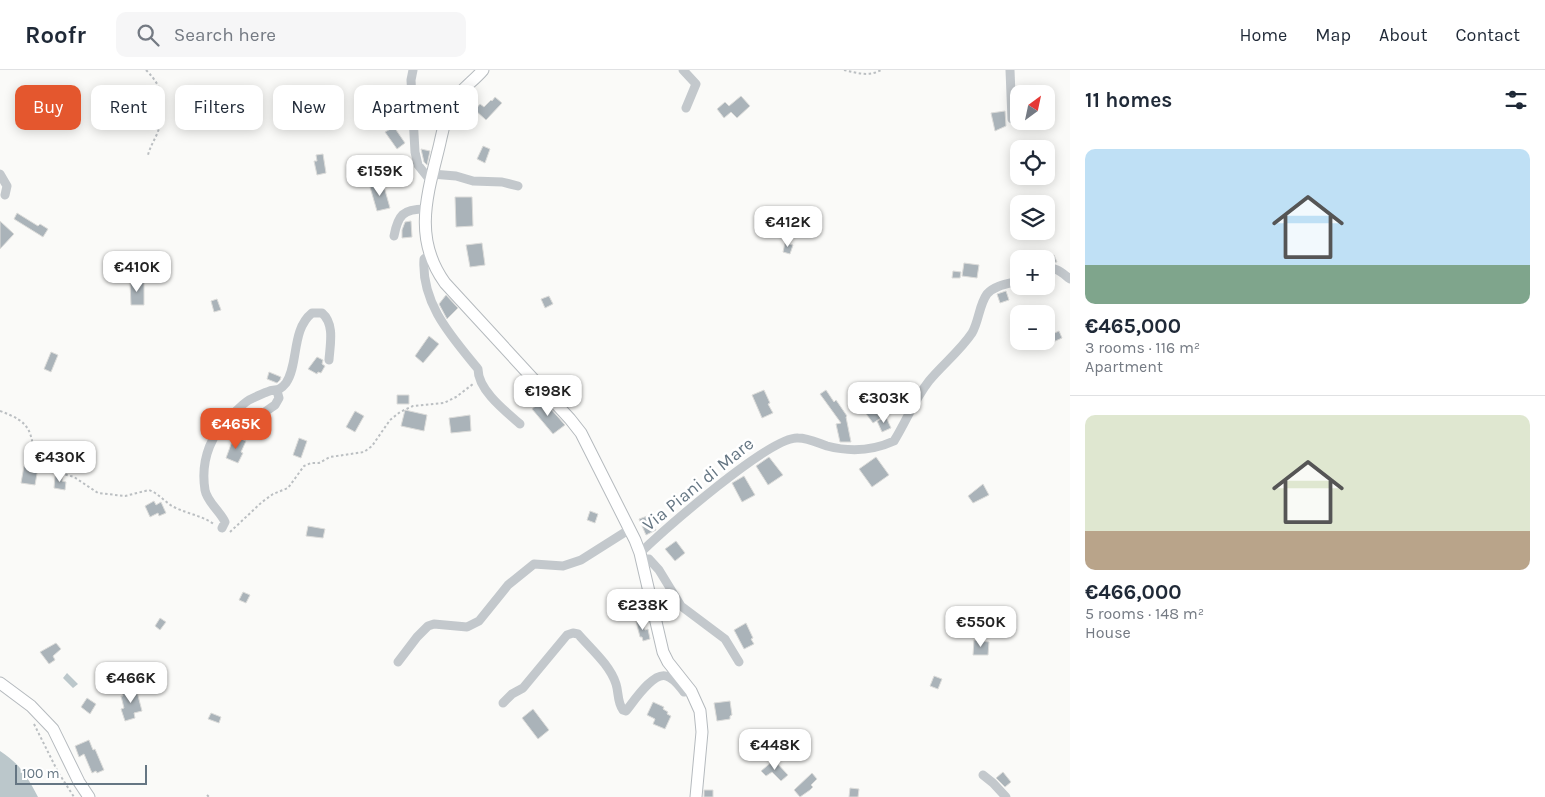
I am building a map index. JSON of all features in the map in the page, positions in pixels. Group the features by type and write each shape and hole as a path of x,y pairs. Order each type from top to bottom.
{"main road":[{"path":"483,70 463,89 451,105 431,177 425,209 425,226 430,254 436,269 445,283 570,418 581,433 604,482 630,529 640,556 663,652 697,702 701,720 696,797"},
{"path":"0,684 31,706 53,729 88,797"}],"street":[{"path":"413,70 411,80 415,152 418,165 431,177 456,176 473,181 502,182 518,186"},
{"path":"683,70 696,84 686,108"},
{"path":"1010,70 1011,85"},
{"path":"0,174 7,186 5,195"},
{"path":"394,236 398,219 403,213 412,209 425,209"},
{"path":"430,254 424,259 423,266 431,304 446,330 478,369 478,378 500,408 520,424"},
{"path":"1055,269 1070,279"},
{"name":"Via Piani di Mare","path":"640,556 667,527 699,500 768,449 796,437 828,446 859,451 894,441 928,382 971,334 978,322 980,310 988,294 997,287 1010,283"},
{"path":"277,392 287,380 302,324 305,318 312,313 322,313 329,322 329,360"},
{"path":"222,528 225,522 205,491 205,465 210,443 223,422 246,402 268,391 277,392"},
{"path":"252,428 262,414 275,405 279,398 277,392"},
{"path":"398,662 428,626 434,624 467,627 479,621 508,585 534,564 563,566 581,560 630,529"},
{"path":"640,556 648,560 663,575 681,606 726,639 738,662"},
{"path":"503,703 512,694 523,688 567,635 573,633 578,634 605,665 616,683 619,704 623,710 626,710 654,678 661,676 667,676 674,680 684,692 690,691"},
{"path":"983,775 1006,797"}],"path":[{"path":"146,70 160,86 164,98 161,122 148,155"},
{"path":"844,70 869,74 874,74 881,70"},
{"path":"0,411 15,416 26,425 32,437 36,462 53,471 74,478 98,493 125,496 150,490 174,507 202,517 229,533 262,502 273,494 288,488 304,466 311,463 319,464 330,457 368,450 390,420 400,412 413,406 444,403 470,388 478,378"},
{"path":"31,718 58,772 74,797"}],"shaded area":[{"path":"67,673 78,684 73,688 63,678"},
{"path":"0,751 22,771 38,797 0,797"}],"building":[{"path":"741,96 750,106 737,118 731,112 724,118 717,109 725,102 729,106"},
{"path":"495,97 502,103 486,120 478,113 478,106 480,104 484,107"},
{"path":"1005,111 1006,126 995,131 991,113"},
{"path":"396,130 405,143 397,149 385,132"},
{"path":"483,146 490,149 485,163 477,159"},
{"path":"421,149 430,151 427,165 424,162"},
{"path":"323,154 326,173 317,175 314,161 317,161 316,155"},
{"path":"400,165 403,175 395,177 392,168"},
{"path":"383,183 390,208 377,211 370,187"},
{"path":"455,197 472,197 473,226 456,227"},
{"path":"17,213 38,226 40,224 48,229 43,237 14,219"},
{"path":"0,221 14,234 0,249"},
{"path":"411,221 412,237 402,238 405,222"},
{"path":"482,243 485,265 470,267 466,245"},
{"path":"785,243 793,245 790,254 783,252"},
{"path":"964,263 979,265 977,278 962,276"},
{"path":"953,271 961,272 960,278 952,278"},
{"path":"130,282 144,282 144,305 131,305"},
{"path":"1006,291 1009,300 1000,303 997,294"},
{"path":"446,295 458,308 447,319 439,304"},
{"path":"549,296 553,304 545,308 541,299"},
{"path":"217,299 221,310 214,312 211,301"},
{"path":"1059,331 1062,338 1055,341 1055,333"},
{"path":"429,336 439,344 423,363 415,356"},
{"path":"51,352 58,355 51,372 44,369"},
{"path":"317,357 323,360 322,364 325,366 321,373 318,372 317,374 308,369"},
{"path":"269,372 281,377 277,383 267,379"},
{"path":"764,390 773,413 762,418 752,395"},
{"path":"826,390 847,416 851,442 840,442 836,424 841,423 820,394"},
{"path":"397,395 409,395 409,404 397,404"},
{"path":"543,400 565,425 553,434 532,409"},
{"path":"871,406 881,418 873,423 864,411"},
{"path":"405,410 427,415 424,431 401,426"},
{"path":"355,411 364,416 355,432 346,427"},
{"path":"470,415 471,431 451,433 449,418"},
{"path":"886,417 891,428 882,432 877,421"},
{"path":"234,436 246,441 238,463 226,458"},
{"path":"299,438 307,441 301,458 293,455"},
{"path":"60,452 75,457 71,468 56,463"},
{"path":"769,457 783,475 768,485 756,466"},
{"path":"876,457 889,475 872,487 859,469"},
{"path":"24,466 38,468 35,485 21,483"},
{"path":"55,476 63,476 62,481 66,482 65,490 54,488"},
{"path":"744,476 755,495 742,502 732,483"},
{"path":"983,484 989,495 973,503 968,496"},
{"path":"154,501 156,505 161,502 166,513 159,516 158,513 150,517 145,506"},
{"path":"590,511 598,514 595,523 587,520"},
{"path":"650,515 656,530 646,535 639,519"},
{"path":"308,526 325,529 323,538 306,536"},
{"path":"676,541 685,553 675,561 665,549"},
{"path":"243,592 250,595 246,603 239,600"},
{"path":"160,618 166,622 160,630 155,626"},
{"path":"642,619 645,630 648,629 650,639 643,641 642,637 640,637 636,621"},
{"path":"746,623 754,644 744,649 734,630"},
{"path":"974,640 989,642 988,655 973,655"},
{"path":"56,643 61,649 53,656 55,660 49,664 40,652"},
{"path":"934,676 942,679 938,689 930,686"},
{"path":"136,688 142,711 134,713 135,718 125,721 121,709 124,708 122,692"},
{"path":"87,698 96,704 90,714 81,707"},
{"path":"730,701 732,715 730,719 717,721 714,703"},
{"path":"653,702 664,707 663,709 671,716 665,729 653,724 655,719 647,715"},
{"path":"533,709 549,730 538,739 522,718"},
{"path":"211,713 221,717 219,723 208,719"},
{"path":"89,740 104,770 97,773 96,771 92,773 84,754 79,757 75,746"},
{"path":"774,760 788,775 781,781 772,772 766,776 761,771"},
{"path":"1003,772 1011,782 1005,787 996,778"},
{"path":"812,773 817,779 811,785 813,787 800,797 794,790"},
{"path":"850,788 859,789 858,797 849,797"},
{"path":"704,790 713,790 713,797 704,797"}]}
